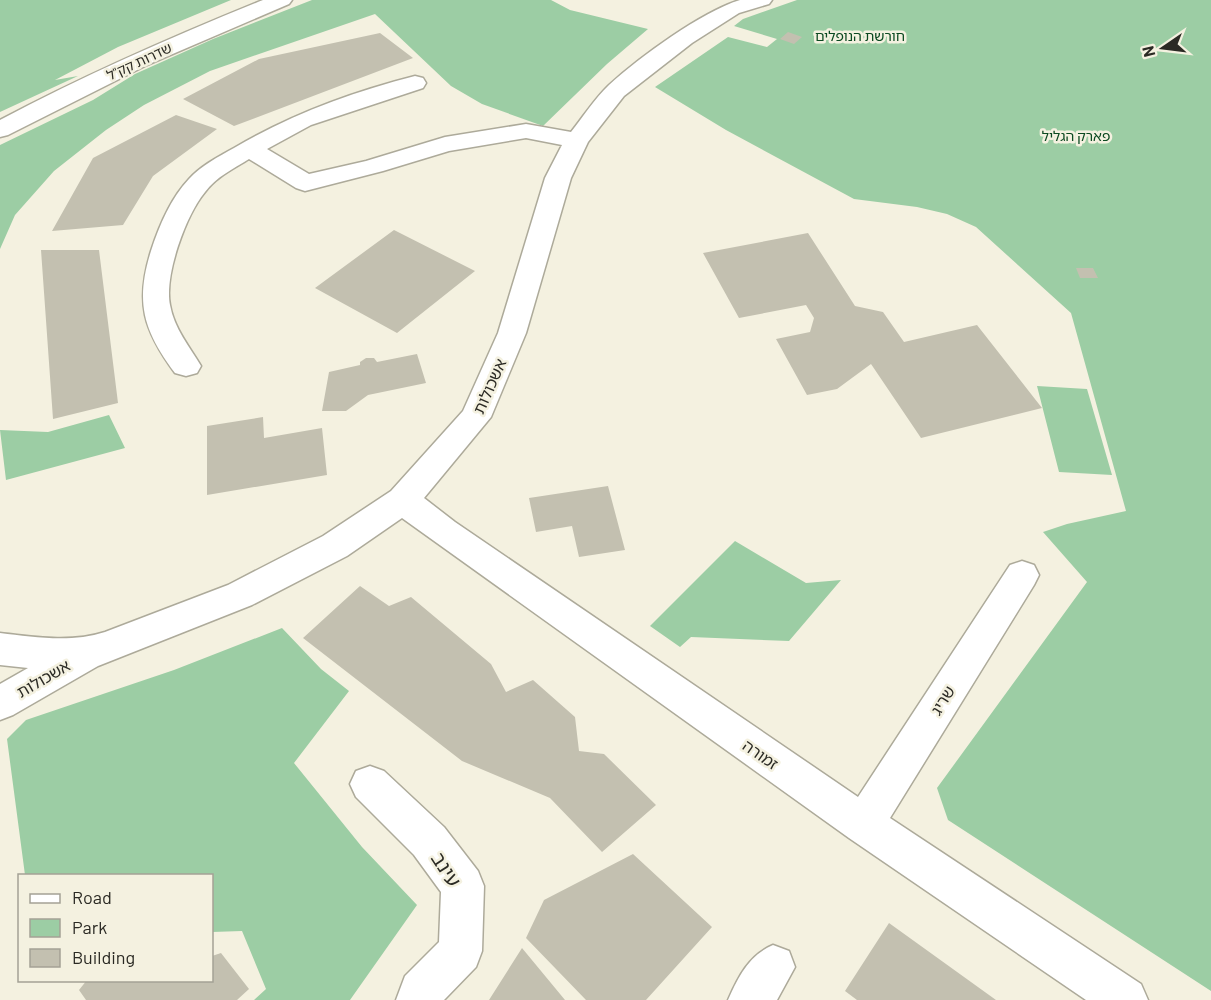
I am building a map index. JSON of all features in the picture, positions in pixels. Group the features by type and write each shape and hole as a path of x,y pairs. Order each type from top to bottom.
{"street":[{"name":"שדרות קק\"ל","path":"0,130 135,63 209,29 282,0"},
{"name":"אשכולות","path":"0,703 86,654 240,595 335,546 403,500 476,417 512,333 558,178 577,140 616,91 726,5 762,0"},
{"path":"186,366 178,357 162,324 154,297 169,236 186,201 206,176 249,149 303,120 415,83"},
{"path":"249,149 305,183 374,166 445,144 526,131 577,140"},
{"name":"זמורה","path":"403,500 443,531 863,825 1125,1000"},
{"name":"שריג","path":"863,825 1022,575"},
{"name":"אשכולות","path":"0,649 35,653 86,654"},
{"name":"עינב","path":"370,784 429,841 463,886 460,951 421,992 419,1000"}],"green space":[{"path":"0,0 231,0 118,47 55,80 78,76 0,112"},
{"path":"312,0 551,0 570,10 648,29 607,64 543,126 482,104 451,86 375,14 210,71 144,105 106,130 54,171 15,215 0,249 0,145 93,100 135,74 213,39"},
{"name":"פארק הגליל","path":"797,0 1211,0 1211,991 948,820 937,788 1087,582 1043,532 1067,524 1126,511 1071,313 976,227 947,214 917,207 854,199 726,130 655,87 728,37 767,47 777,39 734,26 743,19"},
{"path":"1037,386 1087,389 1112,475 1059,472"},
{"path":"109,415 125,448 6,480 0,430 48,432"},
{"path":"735,541 806,583 841,580 789,641 691,637 680,647 650,626"},
{"path":"282,628 321,669 349,691 294,763 362,847 417,905 350,1000 254,1000 266,989 242,931 213,932 213,874 25,874 7,739 26,720 174,670"}],"building":[{"path":"788,32 802,37 794,44 780,39"},
{"path":"380,33 413,58 234,126 183,99 259,59"},
{"path":"176,115 217,129 153,176 123,225 52,231 93,158"},
{"path":"394,230 475,271 397,333 315,288"},
{"path":"808,233 855,306 883,312 904,342 977,325 1042,408 921,438 871,364 837,389 807,395 776,339 810,332 814,318 806,305 739,318 703,253"},
{"path":"41,250 99,250 118,403 53,419"},
{"path":"1076,268 1093,268 1098,278 1080,278"},
{"path":"417,354 426,383 368,395 346,411 322,411 329,372 360,365 360,362 366,358 374,358 377,362"},
{"path":"263,417 264,438 322,428 327,475 207,495 207,426"},
{"path":"608,486 625,550 579,557 572,526 536,532 529,498"},
{"path":"360,586 389,606 411,597 491,664 506,692 533,680 575,717 579,751 604,754 656,805 602,852 550,798 462,761 303,638"},
{"path":"633,854 712,927 646,1000 586,1000 526,938 544,900"},
{"path":"889,923 996,1000 857,1000 845,991"},
{"path":"522,948 565,1000 489,1000"},
{"path":"221,953 249,989 237,1000 86,1000 79,990 85,982 213,982 213,956"}],"park label":[{"name":"חורשת הנופלים","path":"860,35"}]}
